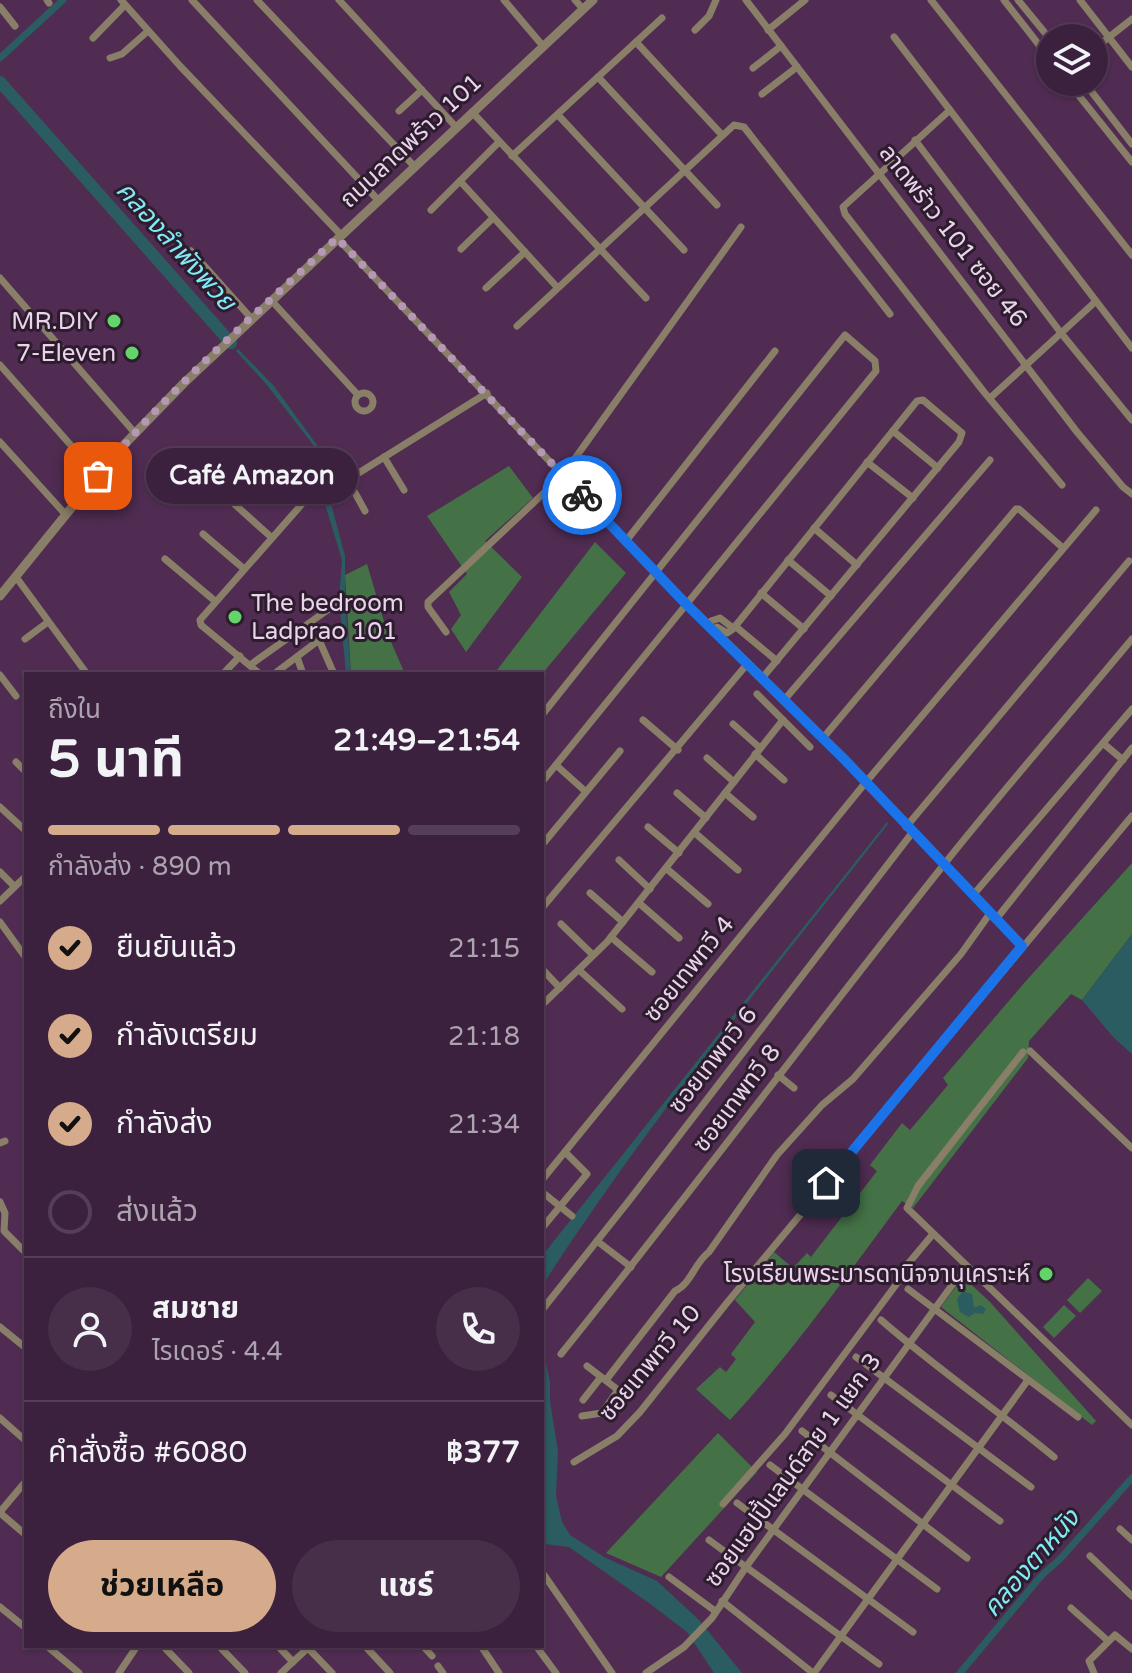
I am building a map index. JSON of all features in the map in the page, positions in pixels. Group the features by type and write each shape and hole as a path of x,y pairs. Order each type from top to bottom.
{"street":[{"path":"192,0 378,200"},
{"path":"257,0 414,166"},
{"path":"339,0 456,127"},
{"path":"504,0 543,46"},
{"path":"575,0 583,9"},
{"name":"ถนนลาดพร้าว 101","path":"2,589 16,577 135,433 221,347 593,0"},
{"path":"695,30 709,16 716,0"},
{"name":"ลาดพร้าว 101 ซอย 46","path":"746,0 1077,432 1123,487 1131,492"},
{"path":"768,30 805,0"},
{"path":"931,0 1132,255"},
{"path":"1004,0 1036,41"},
{"path":"1018,0 1038,24"},
{"path":"1080,0 1132,67"},
{"path":"93,38 123,3 656,573 785,699 1022,946"},
{"path":"0,7 15,26"},
{"path":"512,156 662,18"},
{"path":"1109,37 1132,19"},
{"path":"110,58 122,54 148,31"},
{"path":"894,37 1132,348"},
{"path":"636,42 722,135"},
{"path":"753,68 781,46"},
{"path":"762,94 797,67"},
{"path":"598,77 717,205"},
{"path":"399,111 422,90"},
{"path":"1079,96 1132,162"},
{"path":"1095,96 1132,144"},
{"path":"950,110 845,204 845,214 1062,485"},
{"path":"472,112 646,298"},
{"path":"558,115 684,250"},
{"path":"517,326 734,125 744,127 890,314"},
{"path":"915,140 1061,333 1132,420"},
{"path":"431,210 499,142"},
{"path":"460,181 557,287"},
{"path":"461,249 493,218"},
{"path":"446,632 428,607 428,602 563,475 741,227"},
{"path":"191,251 251,318"},
{"path":"486,288 525,252"},
{"path":"0,278 135,433"},
{"path":"271,300 358,395"},
{"path":"990,398 1095,302"},
{"path":"544,713 845,335 875,361 876,371 544,780"},
{"path":"626,541 775,351"},
{"path":"0,365 3,375 98,476"},
{"path":"365,511 348,480 487,393"},
{"path":"711,628 717,627 727,633 734,627 920,400 962,433 963,437 938,468 763,677"},
{"path":"893,431 938,468"},
{"path":"0,442 66,515"},
{"path":"384,457 404,490"},
{"path":"785,699 990,460"},
{"path":"867,462 913,498"},
{"path":"258,672 201,625 201,616 302,504 301,494 268,466"},
{"path":"231,501 271,537"},
{"path":"823,738 1016,509 1063,548"},
{"name":"ซอยเทพทวี 4","path":"544,1178 866,782 1096,510"},
{"path":"814,528 857,565"},
{"path":"203,534 243,568"},
{"path":"165,559 215,601"},
{"path":"788,560 831,596"},
{"name":"ซอยเทพทวี 6","path":"544,1307 909,830 1129,561"},
{"path":"16,577 86,672"},
{"path":"761,593 804,629"},
{"path":"250,665 336,604"},
{"path":"25,639 48,622"},
{"path":"734,627 777,661"},
{"name":"ซอยเทพทวี 8","path":"561,1354 944,865 1132,639"},
{"path":"277,672 320,640 333,672"},
{"path":"225,672 240,656"},
{"path":"297,657 302,672"},
{"path":"544,906 748,663"},
{"path":"0,675 16,696"},
{"path":"757,694 810,747"},
{"path":"974,894 1132,709"},
{"path":"643,720 678,750"},
{"path":"544,1003 611,937 783,720"},
{"path":"733,724 784,780"},
{"path":"1104,744 1123,760"},
{"path":"583,1400 675,1291 682,1288 777,1155 822,1105 853,1079 1132,748"},
{"path":"544,842 620,751"},
{"path":"707,758 734,782"},
{"path":"16,762 24,770"},
{"path":"556,765 585,791"},
{"path":"677,793 706,818"},
{"path":"725,793 753,817"},
{"path":"0,807 24,829"},
{"name":"ซอยเทพทวี 10","path":"574,1462 617,1436 640,1412 1132,816"},
{"path":"648,827 679,853"},
{"path":"695,833 738,870"},
{"path":"619,860 650,889"},
{"path":"667,869 708,904"},
{"path":"0,872 14,886"},
{"path":"0,901 24,879"},
{"path":"590,893 623,922"},
{"path":"639,903 679,938"},
{"path":"0,922 24,955"},
{"path":"561,924 593,955"},
{"path":"611,937 652,972"},
{"path":"579,970 622,1009"},
{"path":"544,971 560,988"},
{"path":"1132,1148 1027,1052 918,1186 908,1204 908,1212 1132,1425"},
{"path":"778,1075 794,1088"},
{"path":"544,1226 587,1173 565,1152"},
{"path":"544,1194 572,1216"},
{"path":"0,1202 5,1213 4,1231 24,1251"},
{"path":"723,1504 785,1434 898,1282 902,1271 933,1234"},
{"path":"597,1241 631,1267"},
{"name":"ซอยแฮปปี้แลนด์สาย 1 แยก 3","path":"646,1673 684,1647 714,1614 958,1277"},
{"path":"908,1289 1078,1417"},
{"path":"881,1320 1054,1457"},
{"path":"0,1327 24,1346"},
{"path":"856,1357 1031,1487"},
{"path":"582,1416 602,1413 618,1390 587,1366"},
{"path":"722,1601 814,1673 1028,1380"},
{"path":"831,1395 1000,1521"},
{"path":"0,1418 24,1439"},
{"path":"802,1431 967,1558"},
{"path":"770,1465 937,1589"},
{"path":"24,1483 0,1513 24,1533"},
{"path":"737,1503 913,1632"},
{"path":"1120,1529 1132,1540"},
{"path":"709,1540 879,1664"},
{"path":"1090,1556 1132,1596"},
{"path":"544,1575 612,1673"},
{"path":"669,1577 714,1614"},
{"path":"0,1607 24,1626"},
{"path":"1071,1608 1107,1640"},
{"path":"1094,1673 1089,1661 1107,1640 1118,1635 1132,1649"},
{"path":"49,1648 79,1673"},
{"path":"123,1671 136,1648"},
{"path":"165,1648 189,1673"},
{"path":"221,1648 245,1673"},
{"path":"280,1648 293,1662"},
{"path":"281,1673 308,1648"},
{"path":"310,1648 332,1673"},
{"path":"367,1648 390,1673"},
{"path":"425,1648 432,1656"},
{"path":"482,1648 499,1673"},
{"path":"537,1648 556,1673"}],"green space":[{"path":"509,466 533,498 485,541 522,577 466,652 451,629 461,615 449,592 467,574 427,516"},
{"path":"595,542 626,573 544,672 496,672"},
{"path":"367,564 388,635 404,672 351,672 345,575"},
{"path":"1132,863 1132,934 1082,1000 1071,994 1029,1041 1028,1058 913,1208 902,1201 798,1340 730,1420 696,1389 720,1367 726,1372 736,1359 731,1354 755,1322 735,1300 774,1252 793,1268 807,1253 811,1257 877,1171 870,1165 902,1123 910,1130 948,1085 943,1078"},
{"path":"963,1277 990,1302 1096,1421 1092,1425 941,1307"},
{"path":"1088,1278 1102,1291 1080,1313 1067,1300"},
{"path":"1064,1305 1076,1316 1054,1338 1043,1327"},
{"path":"718,1433 757,1472 661,1577 606,1553"}],"shaded area":[{"path":"238,349 274,386 333,467 328,492 345,556 351,672 346,672 339,599 342,560 324,501 330,470 267,385 236,351"},
{"path":"887,822 666,1108 544,1283 544,1253"},
{"path":"1132,934 1132,1054 1082,1000"},
{"path":"963,1291 972,1294 974,1308 980,1305 986,1309 983,1314 975,1313 969,1317 960,1312 957,1299"},
{"path":"544,1354 558,1451 556,1496 562,1522 570,1535 604,1557 657,1581 699,1620 742,1673 714,1673 687,1632 569,1547 545,1544"}],"waterway":[{"path":"0,58 63,0"},
{"name":"คลองลำพังพวย","path":"0,82 231,343"},
{"name":"คลองตาหนัง","path":"960,1673 1041,1576 1132,1478"}],"way so far":[{"path":"98,476 135,433 221,347 337,238 582,495"}],"place":[{"name":"MR.DIY","path":"114,321"},
{"name":"7-Eleven","path":"132,353"},
{"name":"Café Amazon","path":"98,476"},
{"name":"The bedroom Ladprao 101","path":"235,617"},
{"name":"โรงเรียนพระมารดานิจจานุเคราะห์","path":"1046,1274"}],"route":[{"path":"582,495 687,605 845,760 1022,946 826,1183"}]}
